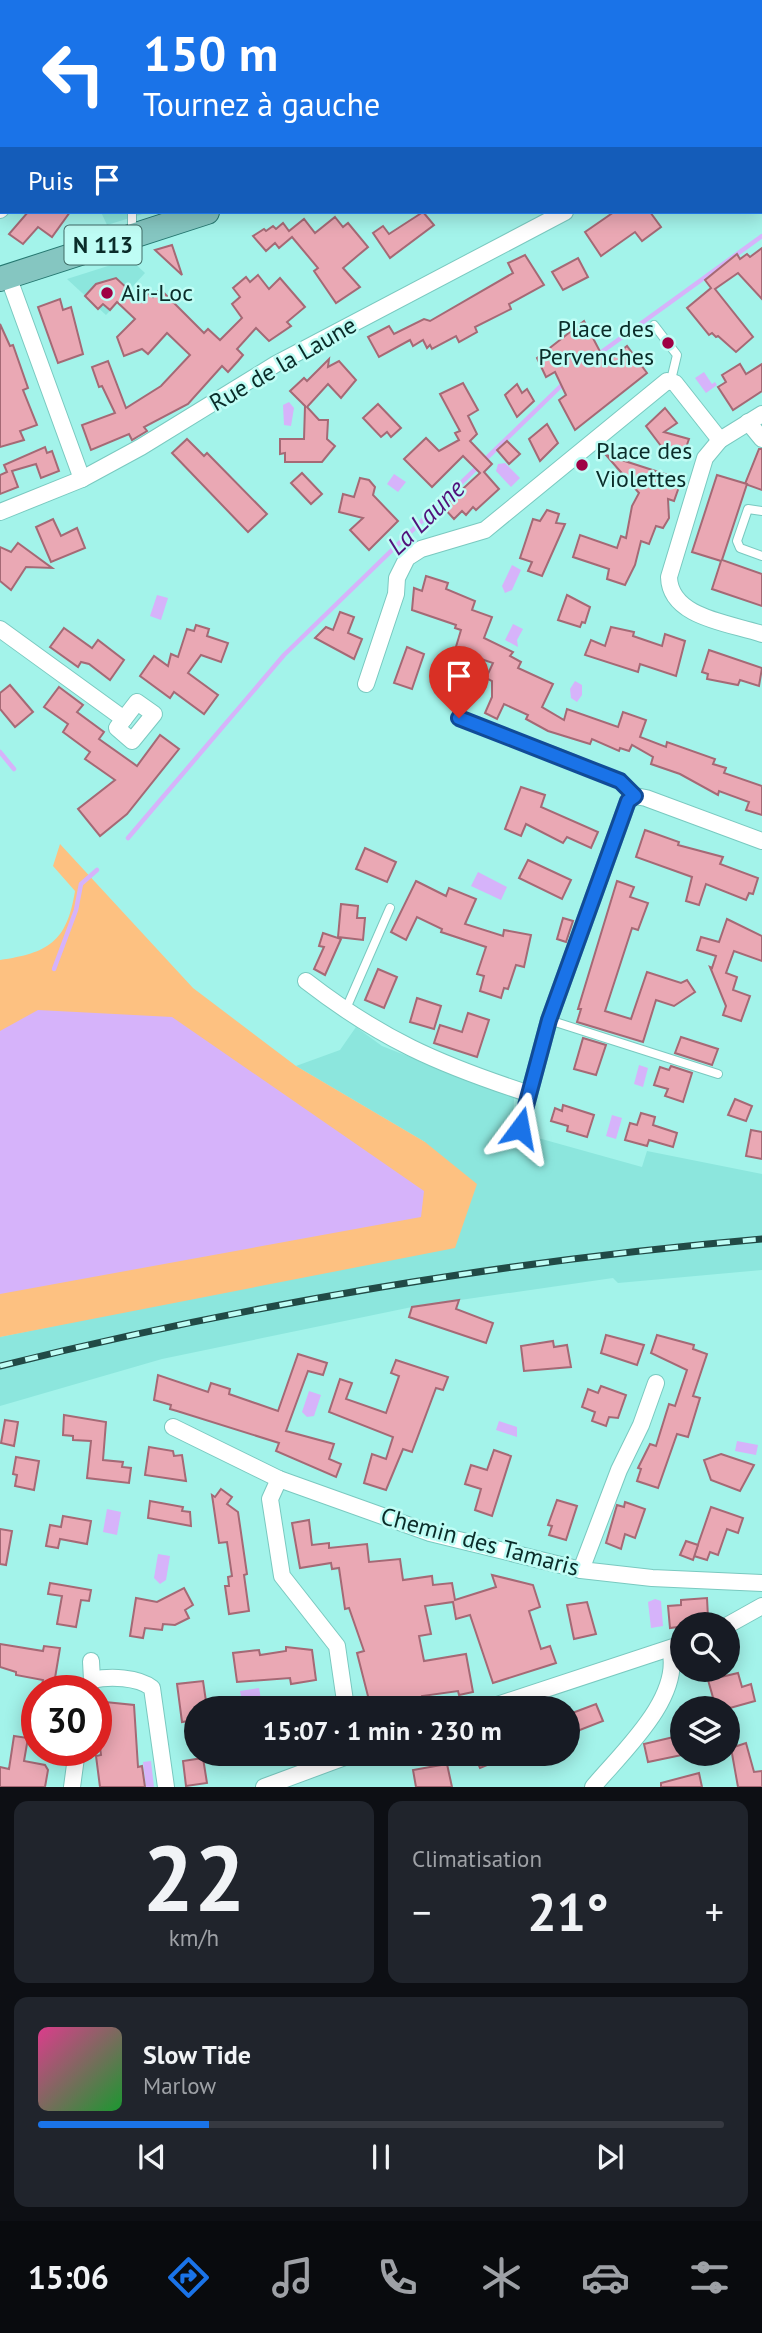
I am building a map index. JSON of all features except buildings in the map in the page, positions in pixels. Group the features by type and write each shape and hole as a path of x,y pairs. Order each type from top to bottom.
{"main road":[{"name":"N 113","path":"4,277 132,224 194,214"}],"street":[{"name":"Rue de la Laune","path":"0,512 82,478 141,447 276,364 561,214"},
{"path":"4,277 82,478"},
{"path":"366,684 396,594 397,578 407,558 421,549 485,530 671,380 720,440"},
{"path":"762,439 755,418 720,440 705,458 672,563 669,590 682,607 762,634"},
{"path":"0,629 124,719"},
{"path":"520,1128 527,1093 549,1020 628,801 635,796 762,841"},
{"path":"306,981 380,1034 415,1052 465,1073 527,1093"},
{"path":"582,1570 619,1470 641,1425 656,1383"},
{"name":"Chemin des Tamaris","path":"173,1427 279,1479 417,1530 582,1570 652,1578 762,1583"},
{"path":"279,1479 270,1499 282,1577 337,1646 344,1696"},
{"path":"740,1618 762,1606"},
{"path":"524,1696 670,1648"},
{"path":"90,1675 91,1661"},
{"path":"593,1787 643,1730 663,1699 670,1670"},
{"path":"112,1683 143,1681 152,1688 166,1787"},
{"path":"72,1787 75,1766"},
{"path":"264,1787 320,1766"}],"lane":[{"path":"654,325 677,355 671,380"},
{"path":"762,511 748,509 737,541 740,548 762,556"},
{"path":"459,718 620,781 635,796"},
{"path":"345,1011 390,908"},
{"path":"549,1020 718,1074"}],"shaded area":[{"path":"102,214 143,214 107,225"},
{"path":"130,259 145,273 106,315 67,279"},
{"path":"704,372 712,384 715,382 717,385 706,393 695,378"},
{"path":"289,402 294,408 291,426 284,425 283,405"},
{"path":"505,463 520,478 511,487 496,471 498,464"},
{"path":"394,474 406,482 398,492 387,484"},
{"path":"512,565 521,570 512,590 505,593 502,586"},
{"path":"157,595 168,598 161,620 150,616"},
{"path":"513,624 523,629 517,640 518,647 505,640"},
{"path":"575,681 582,685 582,695 577,702 571,698 570,689"},
{"path":"60,844 193,988 296,1066 425,1142 477,1184 455,1248 0,1337 0,960 43,949 67,922 75,891 53,866"},
{"path":"478,872 507,887 501,900 471,886"},
{"path":"38,1010 172,1017 424,1191 421,1217 0,1294 0,1031"},
{"path":"356,1027 382,1046 514,1098 513,1131 642,1167 647,1151 762,1174 762,1270 618,1283 613,1278 412,1307 162,1359 0,1406 0,1337 206,1295 425,1142 296,1066 340,1050"},
{"path":"639,1065 648,1068 643,1087 634,1084"},
{"path":"612,1115 622,1118 616,1139 606,1136"},
{"path":"309,1391 321,1395 314,1416 307,1417 302,1412"},
{"path":"499,1421 517,1427 517,1437 496,1430"},
{"path":"737,1441 758,1445 756,1455 735,1451"},
{"path":"107,1509 121,1512 117,1535 103,1532"},
{"path":"158,1554 170,1556 166,1580 160,1584 154,1578"},
{"path":"655,1599 661,1601 663,1626 651,1628 648,1602"},
{"path":"259,1688 260,1696 241,1696 240,1691"},
{"path":"151,1761 154,1787 146,1787 143,1762"}],"waterway":[{"name":"La Laune","path":"596,356 762,236"},
{"name":"La Laune","path":"128,838 284,655 565,382"},
{"path":"0,752 14,769"},
{"name":"La Laune","path":"54,969 76,910 81,884 97,870"}],"railway":[{"path":"0,1366 283,1304 570,1259 762,1239"}],"place":[{"name":"Air-Loc","path":"107,293"},
{"name":"Place des Pervenches","path":"668,343"},
{"name":"Place des Violettes","path":"582,465"}],"route":[{"path":"459,718 558,754 620,781 635,796 628,801 549,1020 527,1093 520,1128"}]}
